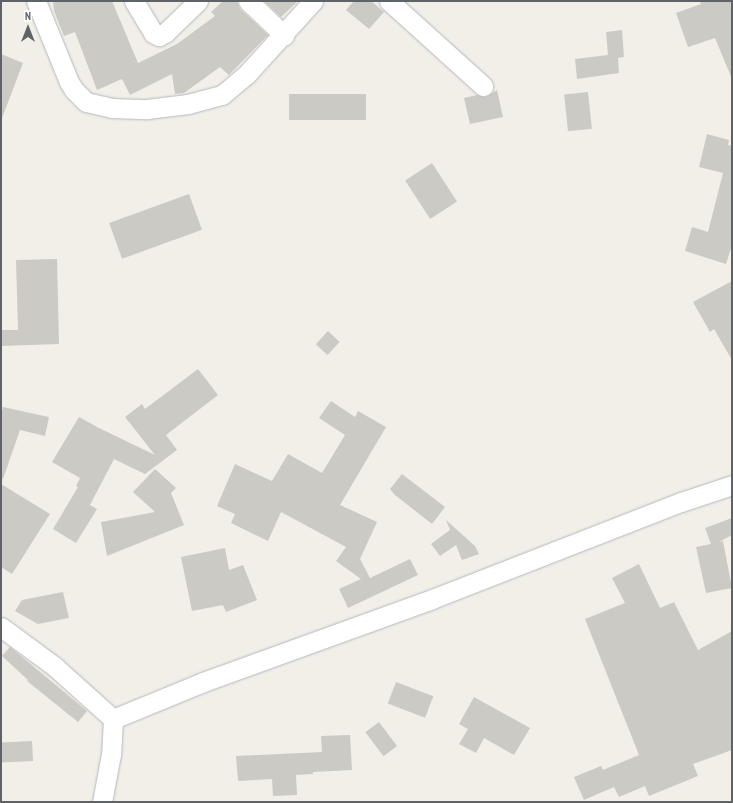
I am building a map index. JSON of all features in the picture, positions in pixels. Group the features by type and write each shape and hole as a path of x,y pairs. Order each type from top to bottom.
{"street":[{"path":"36,1 69,82 74,90 86,102 111,108 147,109 188,104 222,94 246,75 284,35 313,1"},
{"path":"134,1 153,33 159,36 165,33 198,1"},
{"path":"248,1 284,35"},
{"path":"390,1 483,86"},
{"path":"113,719 203,682 432,599 681,502 732,485"},
{"path":"1,627 54,666 113,719"},
{"path":"102,802 111,754 113,719"}],"building":[{"path":"53,1 112,1 138,63 177,44 215,16 211,12 223,1 237,1 240,9 268,35 229,75 220,67 184,93 175,94 172,74 130,95 122,79 97,90 75,32 64,36 54,11"},
{"path":"264,1 298,1 281,17"},
{"path":"354,1 371,1 384,12 369,29 346,10"},
{"path":"700,1 732,1 732,79 715,38 688,47 676,13 701,4"},
{"path":"622,30 624,57 618,58 619,73 577,79 575,59 608,55 606,32"},
{"path":"1,54 23,63 2,118 1,118"},
{"path":"497,90 503,117 470,124 464,98 477,95 486,97"},
{"path":"588,92 592,129 568,131 564,95"},
{"path":"289,94 366,94 366,120 289,120"},
{"path":"707,134 729,140 728,145 732,146 732,245 726,264 685,251 692,227 708,232 723,173 699,167"},
{"path":"432,163 457,202 430,219 405,180"},
{"path":"189,194 202,230 122,259 109,223"},
{"path":"57,259 59,344 1,346 1,330 18,330 16,260"},
{"path":"732,281 732,360 714,329 710,332 693,302"},
{"path":"328,331 340,342 327,355 316,344"},
{"path":"198,369 218,395 166,435 177,450 145,474 114,459 90,505 97,509 76,543 53,529 78,487 76,486 80,478 52,462 79,417 155,455 125,417 142,404 145,409"},
{"path":"331,401 355,417 358,411 386,427 340,505 377,522 360,559 370,578 410,559 418,575 348,608 339,589 361,579 336,561 346,547 281,512 268,541 231,523 235,514 217,506 235,464 272,481 288,454 322,473 345,435 319,418"},
{"path":"3,407 49,417 45,436 20,430 3,479 1,479 1,415"},
{"path":"155,469 176,488 171,493 184,525 107,556 101,522 155,512 133,492"},
{"path":"402,474 445,507 432,524 395,495 390,489"},
{"path":"1,484 50,514 12,574 1,567"},
{"path":"732,518 732,535 719,542 723,541 732,588 706,593 696,547 711,544 705,528"},
{"path":"446,520 475,546 479,554 462,560 456,545 440,556 431,544 450,530"},
{"path":"225,548 229,570 243,565 257,600 226,612 223,605 192,611 181,557"},
{"path":"639,564 660,608 674,602 698,650 732,631 732,750 693,764 698,776 649,796 645,786 619,797 614,787 584,800 574,777 601,766 603,770 639,755 585,619 625,603 612,578"},
{"path":"63,592 69,618 38,624 15,611 22,600"},
{"path":"10,647 87,711 78,722 27,681 28,680 2,656"},
{"path":"396,682 433,696 425,718 388,703"},
{"path":"474,697 530,728 514,755 484,738 476,753 459,744 468,729 459,724"},
{"path":"379,722 397,746 383,756 365,732"},
{"path":"350,735 352,770 313,772 313,774 296,775 297,795 273,796 272,779 238,781 236,756 322,752 321,736"},
{"path":"32,741 33,761 2,763 1,743"}]}
